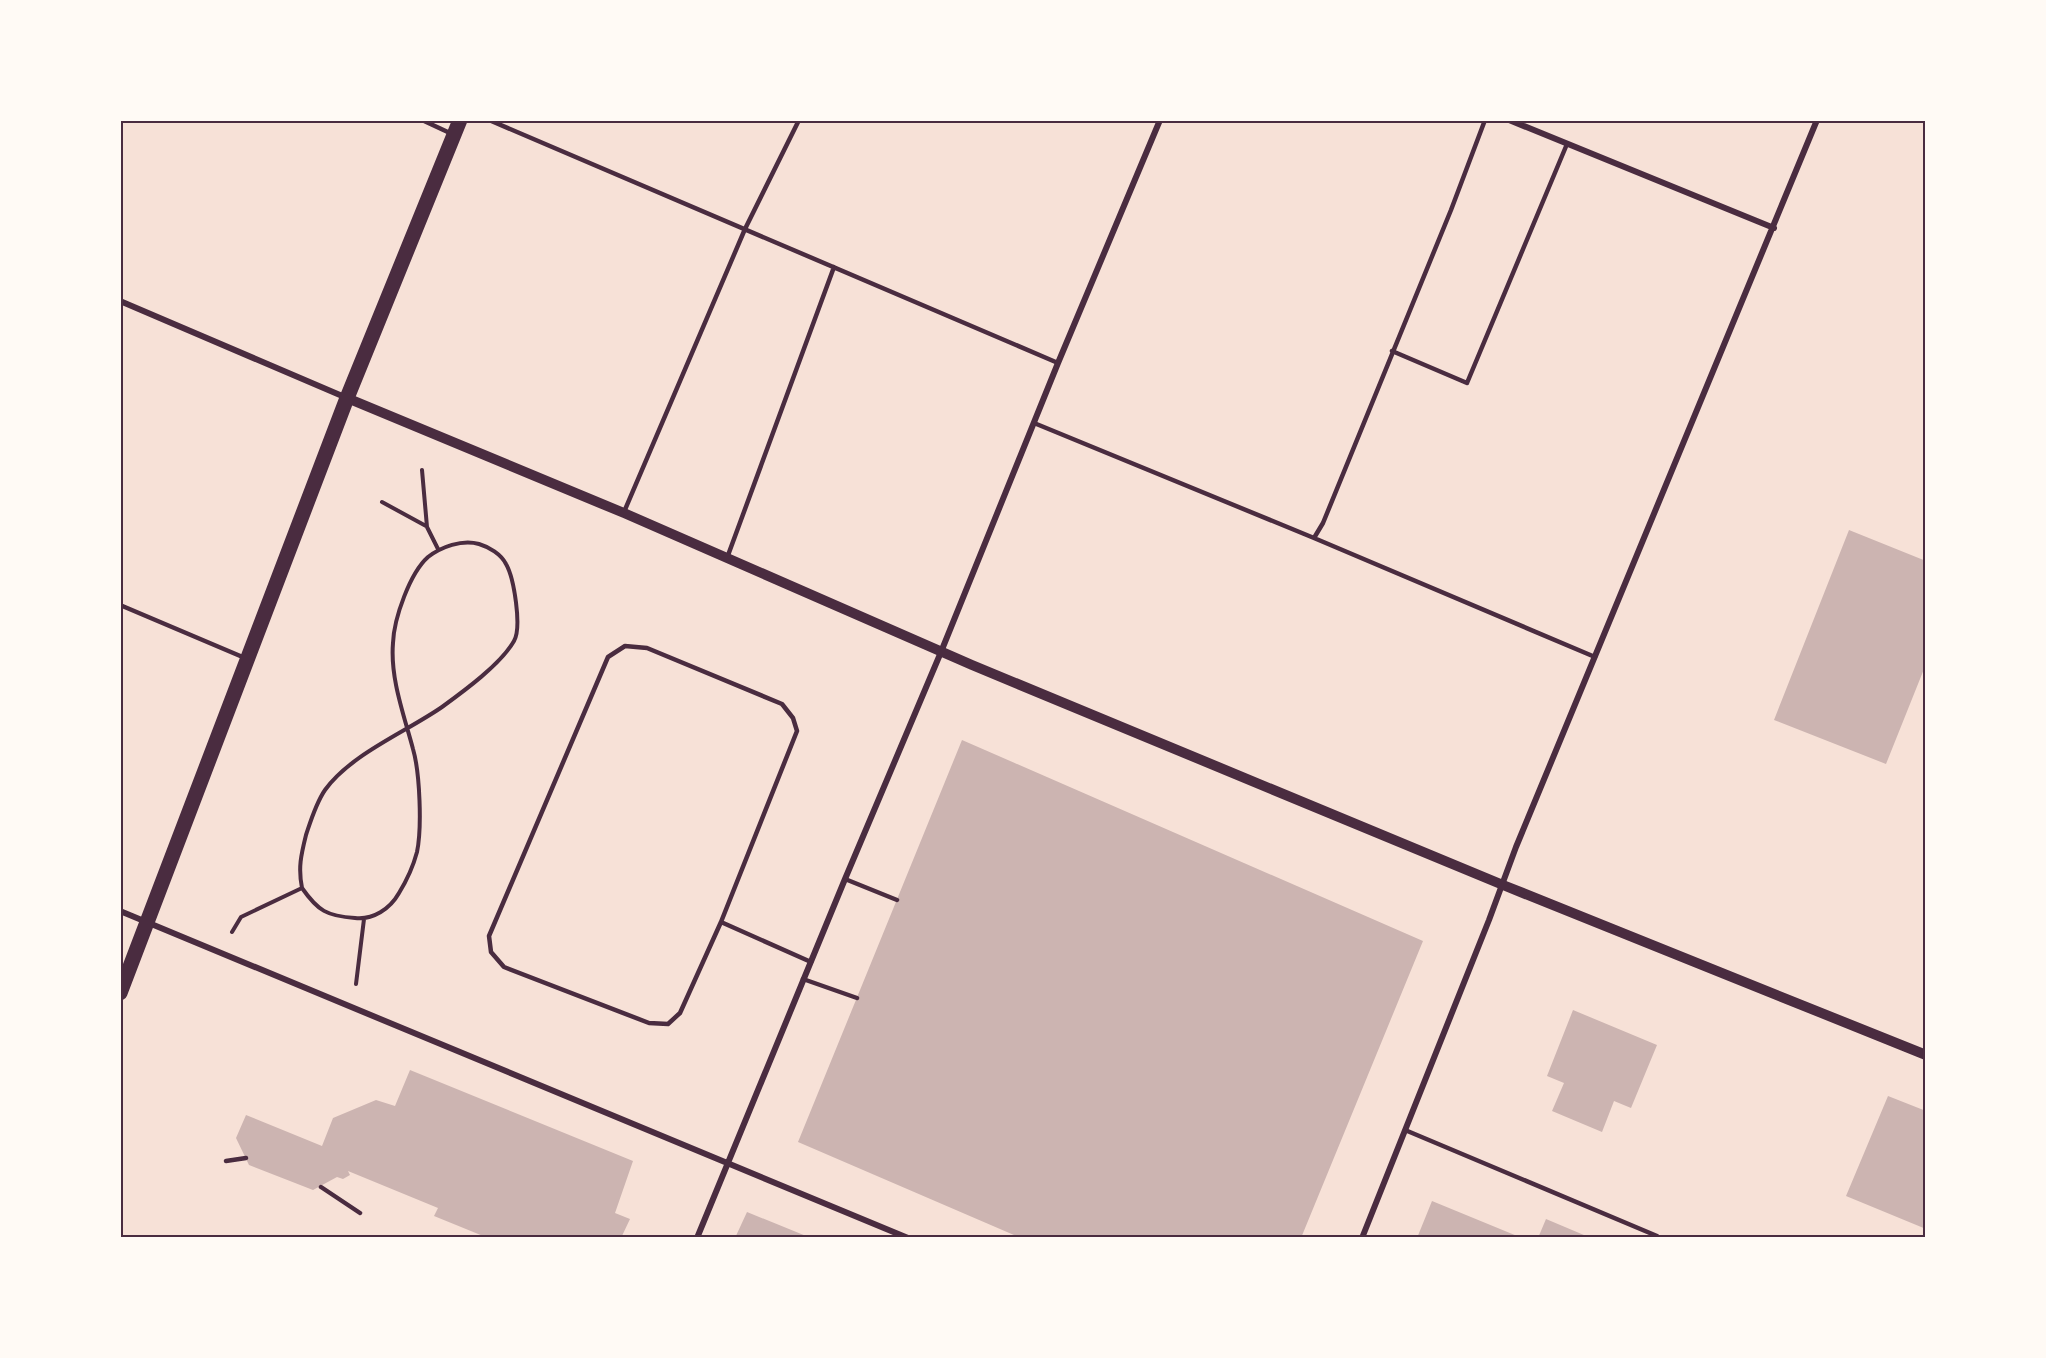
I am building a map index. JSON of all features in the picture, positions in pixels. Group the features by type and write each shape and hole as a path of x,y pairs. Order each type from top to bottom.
{"main road":[{"path":"120,993 347,398 457,127"}],"street":[{"path":"697,1238 1160,120"},
{"path":"1509,120 1774,228"},
{"path":"1362,1238 1503,885 1516,847 1817,120"},
{"path":"120,301 624,513 941,652 1503,885 1926,1055"},
{"path":"120,911 908,1238"}],"lane":[{"path":"422,120 457,127"},
{"path":"489,120 1058,363"},
{"path":"624,513 745,229 799,120"},
{"path":"1314,538 1323,524 1451,210 1485,120"},
{"path":"1392,351 1467,383 1567,144"},
{"path":"727,558 834,267"},
{"path":"1034,423 1595,657"},
{"path":"120,605 249,659"},
{"path":"625,646 647,648 782,704 793,718 796,731 721,922 680,1013 668,1024 649,1023 504,967 490,952 489,936 608,657 625,646"},
{"path":"845,879 897,900"},
{"path":"721,922 811,962"},
{"path":"803,979 857,998"},
{"path":"1405,1130 1658,1236"},
{"path":"226,1161 246,1158"},
{"path":"321,1187 360,1213"}],"path":[{"path":"422,470 427,526 438,549"},
{"path":"382,502 427,526"},
{"path":"407,729 344,770 325,790 311,818 298,871 302,888 313,904 335,916 364,919 380,913 396,899 408,878 417,851 418,790 414,752 407,729 393,669 392,641 399,612 423,562 438,549 458,544 476,543 494,551 506,563 513,585 518,624 515,639 504,654 467,689 407,729"},
{"path":"232,932 241,918 302,888"},
{"path":"356,984 364,919"}],"building":[{"path":"1849,530 1926,561 1926,664 1886,764 1774,720"},
{"path":"962,740 1423,941 1301,1238 1021,1238 798,1142"},
{"path":"1573,1010 1657,1045 1631,1108 1614,1101 1602,1132 1552,1111 1564,1083 1547,1076"},
{"path":"410,1070 633,1161 615,1213 630,1219 621,1238 488,1238 434,1216 438,1208 348,1171 350,1175 343,1179 337,1177 313,1190 249,1165 236,1138 246,1115 322,1146 333,1118 376,1100 395,1106"},
{"path":"1888,1096 1926,1111 1926,1229 1846,1196"},
{"path":"1432,1201 1522,1238 1417,1238"},
{"path":"747,1212 811,1238 735,1238"},
{"path":"1546,1219 1591,1238 1538,1238"}]}
